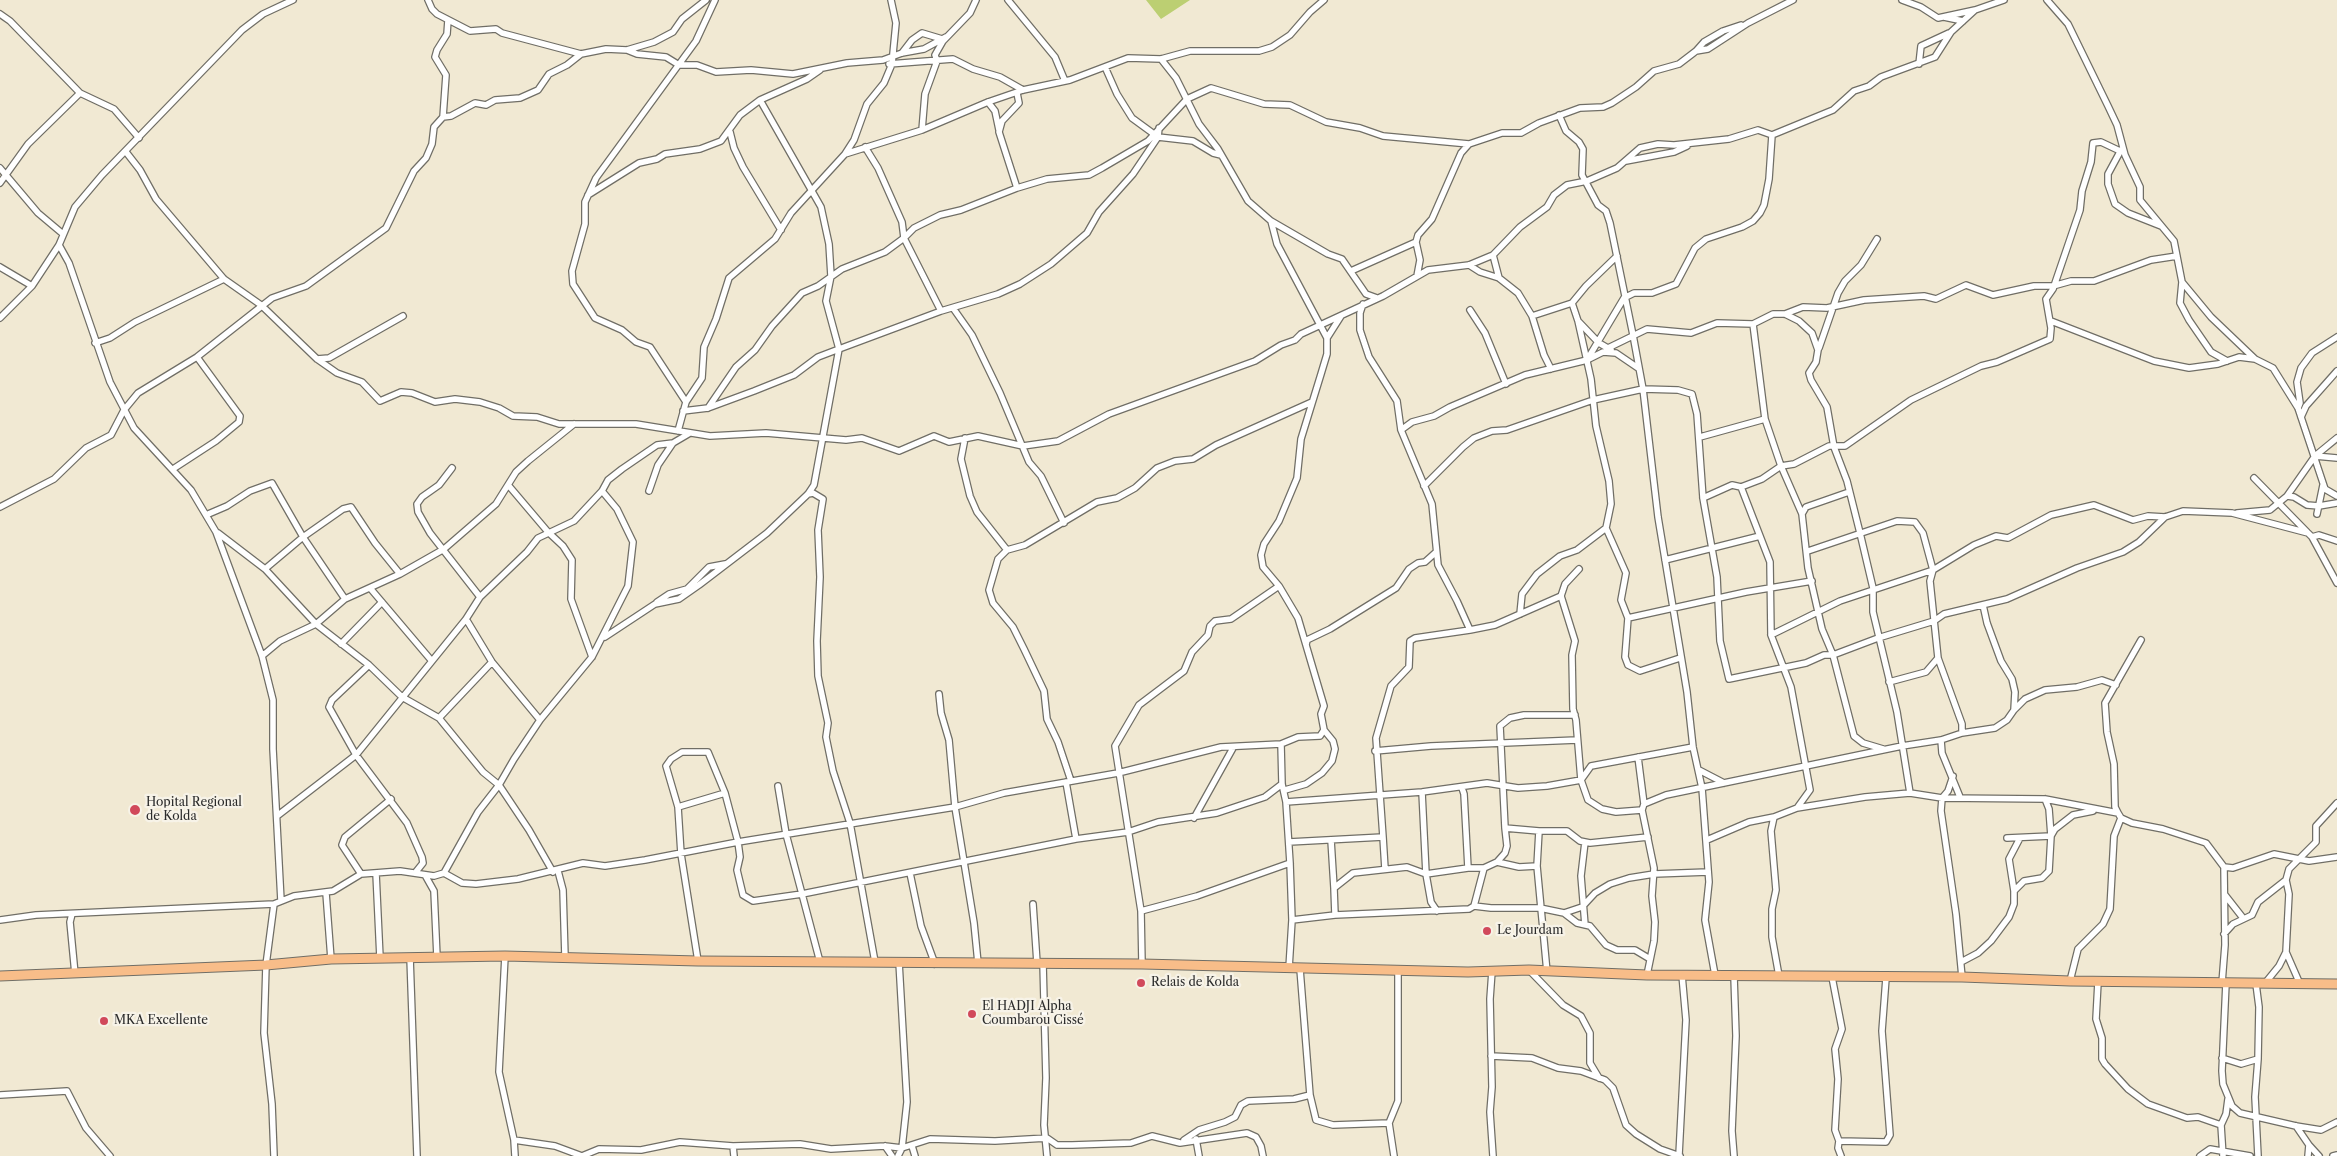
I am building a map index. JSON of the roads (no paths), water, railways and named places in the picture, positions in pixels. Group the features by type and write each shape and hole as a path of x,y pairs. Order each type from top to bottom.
{"main road":[{"path":"0,976 266,965 331,959 505,956 698,962 1142,964 1300,969 1529,970 1647,975 1962,977 2098,982 2337,984"}],"street":[{"path":"0,318 32,286 59,245 75,207 242,30 263,14 293,0"},
{"path":"428,0 432,9 448,20 470,31 496,29 502,33 581,54 606,49 628,50 654,42 673,32 682,19 706,0"},
{"path":"686,402 650,347 636,342 622,330 596,318 574,284 572,271 585,224 583,213 596,178 696,40 715,0"},
{"path":"678,431 686,402 702,378 704,347 716,319 729,278 775,240 791,213 845,154 854,140 864,117 867,104 884,83 894,56 896,23 890,0"},
{"path":"628,50 637,54 666,57 679,65 697,64 716,72 751,70 793,74 847,63 883,60 902,53 924,49 944,38 970,13 976,0"},
{"path":"1008,0 1055,57 1065,81"},
{"path":"845,154 865,146 922,130 988,102 1065,81 1128,58 1161,59 1190,52 1259,51 1272,47 1290,35 1310,12 1324,0"},
{"path":"708,408 736,367 755,350 772,326 802,293 818,286 842,269 885,252 914,228 940,215 961,210 1017,188 1047,179 1089,175 1148,141 1187,99 1211,88 1264,104 1290,105 1326,122 1360,128 1383,136 1470,144 1502,133 1521,133 1580,108 1603,107 1612,103 1636,87 1654,71 1679,64 1704,42 1722,31 1748,23 1793,0"},
{"path":"1902,0 1921,7 1938,18 1975,10 2004,0"},
{"path":"2047,0 2068,24 2117,125 2121,149 2140,187 2140,200 2174,241 2182,282 2180,303 2211,352 2227,361"},
{"path":"126,152 140,170 156,199 224,279 262,305 317,359 337,373 362,382 380,401 401,392 412,393 436,402 456,400 480,402 499,408 513,416 537,417 559,424 636,424 710,436 766,433 846,440 862,438 899,451 934,436 950,442 978,436 1023,446 1058,441 1109,414 1254,361 1428,270 1469,265 1493,255 1520,227 1548,207 1554,195 1567,184 1587,181 1617,168 1640,148 1658,144 1674,146 1729,138 1758,130 1772,135 1832,110 1854,91 1869,86 1881,78 1935,57 1951,32 1975,10"},
{"path":"0,14 10,21 80,93 114,109 139,138"},
{"path":"1944,17 1963,21"},
{"path":"0,506 54,479 86,448 111,435 124,410 138,393 197,357 272,298 306,286 386,228 414,171 426,158 432,144 434,127 442,117 446,75 435,56 447,34 448,20"},
{"path":"1919,64 1921,46 1951,32"},
{"path":"902,53 922,33 944,38"},
{"path":"938,61 934,55 944,38"},
{"path":"442,117 451,116 475,103 486,105 495,100 520,98 538,90 549,74 567,65 581,54"},
{"path":"867,62 892,64 932,59 938,61 953,59 973,69 1000,77 1020,92"},
{"path":"1161,59 1176,78 1199,124 1221,155 1248,201 1271,221 1328,254 1342,259 1366,294 1377,298"},
{"path":"922,130 925,94 938,61"},
{"path":"1105,67 1116,94 1132,118 1157,132 1193,141 1213,153 1221,155"},
{"path":"588,196 639,163 657,159 665,154 700,149 722,141 740,115 760,100 807,79 822,68"},
{"path":"999,132 1002,121 1019,103 1020,92"},
{"path":"0,182 28,144 80,93"},
{"path":"603,639 655,604 679,599 767,534 808,494 814,485 839,349 826,301 831,276 827,227 812,191 760,100"},
{"path":"988,102 995,111 999,132 1017,188"},
{"path":"1560,116 1566,131 1579,142 1583,149 1581,170 1598,205 1606,212 1617,256 1643,389 1665,560 1687,692 1693,747 1702,788 1708,872 1708,902 1705,920 1715,975"},
{"path":"730,132 737,154 781,230"},
{"path":"683,412 708,408 794,375 818,357 941,311 998,294 1020,284 1074,246 1087,233 1099,212 1133,174 1157,132"},
{"path":"1587,360 1599,343 1624,298 1634,293 1652,293 1676,284 1695,248 1706,239 1753,221 1764,205 1769,179 1772,135"},
{"path":"1703,498 1732,485 1741,487 1762,479 1781,466 1794,464 1830,446 1845,446 1911,400 1981,366 2004,359 2050,339 2051,321 2046,299 2053,289 2080,210 2082,191 2091,162 2093,143 2101,142 2121,149"},
{"path":"1625,161 1674,152 1694,143"},
{"path":"1416,276 1420,260 1416,242 1418,235 1432,219 1461,153 1470,144"},
{"path":"865,146 878,168 902,222 904,238 941,311"},
{"path":"2121,149 2108,174 2108,184 2115,204 2128,213 2164,227"},
{"path":"0,168 38,213 63,234"},
{"path":"1271,221 1277,244 1327,338"},
{"path":"1877,239 1862,265 1845,282 1832,307 1816,362 1809,373 1818,396 1827,407 1834,447 1860,533 1873,588 1873,612 1889,682 1910,794"},
{"path":"1351,271 1416,242"},
{"path":"59,245 69,263 110,382 134,428 191,490 216,532 262,656 273,700 273,749 281,901"},
{"path":"1493,255 1499,278"},
{"path":"1532,316 1572,303 1586,286 1617,256"},
{"path":"1608,348 1633,334 1647,329 1691,332 1717,323 1753,324 1773,314 1785,314 1803,307 1832,307 1864,300 1924,296 1936,299 1966,285 1993,295 2034,286 2053,286 2071,281 2094,281 2151,260 2177,256"},
{"path":"1469,265 1480,272 1499,278 1518,293 1532,316 1544,355 1552,369"},
{"path":"0,267 32,286"},
{"path":"95,343 110,338 135,322 224,279"},
{"path":"2182,282 2211,317 2255,359 2273,368 2298,408 2323,484 2325,488 2337,496"},
{"path":"1572,303 1587,360 1596,426 1609,481 1611,504 1606,528 1626,573 1621,600 1628,618 1625,657 1628,665 1640,671 1680,658"},
{"path":"1363,304 1360,313 1360,330 1369,357 1397,401 1401,430 1432,504 1435,553 1438,565 1470,630"},
{"path":"953,308 972,335 1023,446 1028,462 1041,476 1064,524"},
{"path":"1470,310 1485,333 1506,384"},
{"path":"1785,314 1798,321 1812,333 1818,350"},
{"path":"317,359 329,358 403,316"},
{"path":"698,962 681,854 678,807 666,766 671,758 682,752 708,752 725,793 738,842 740,857 737,870 743,895 746,899 753,901 802,894 1076,839 1128,832 1158,822 1194,818 1264,797 1283,787 1306,784 1322,773 1332,761 1335,749 1333,741 1324,730 1321,714 1324,706 1298,618 1279,586 1263,567 1261,555 1264,544 1279,522 1289,495 1298,461 1301,439 1326,354 1327,338 1341,316"},
{"path":"1578,321 1599,343 1616,352 1638,368"},
{"path":"2051,321 2154,361 2189,368 2239,357 2255,359"},
{"path":"1753,324 1765,419 1781,466 1802,514 1812,582 1820,611 1822,629 1833,655 1854,736 1871,746 1888,750"},
{"path":"2298,408 2300,403 2297,382 2301,368 2312,353 2337,337"},
{"path":"1401,430 1412,422 1434,416 1450,406 1525,375 1587,360 1603,352 1616,352"},
{"path":"173,469 216,441 239,422 240,416 197,357"},
{"path":"2301,417 2306,406 2337,371"},
{"path":"1424,486 1474,438 1492,431 1506,430 1593,400 1643,389 1678,390 1692,394 1700,436 1703,498 1713,548 1720,641 1729,679 1806,663 1824,655 1833,655 1878,638 1934,621 1944,614 2007,599 2077,568 2123,552 2139,542 2165,517"},
{"path":"1076,839 1068,782 1058,742 1046,719 1044,691 1013,627 993,603 989,590 998,559 1007,550 1025,545 1064,524 1097,502 1117,498 1135,488 1157,468 1176,461 1193,459 1216,445 1312,402"},
{"path":"1700,436 1765,419"},
{"path":"262,656 280,641 316,624 345,599 400,574 444,549 496,504 516,472 574,424"},
{"path":"277,816 356,755 466,619 480,597 527,552 538,538 574,521 602,491 608,480 657,445 673,443 690,434"},
{"path":"965,438 962,458 970,496 977,512 1007,550"},
{"path":"1771,635 1873,588 1933,570 1959,553 1996,536 2008,538 2051,515 2094,505 2133,520 2148,516 2165,517 2183,511 2232,513 2270,510 2287,496 2315,456 2337,438"},
{"path":"649,491 658,465 673,443"},
{"path":"2315,456 2337,458"},
{"path":"452,468 439,485 422,497 417,504 418,512 430,532 480,597"},
{"path":"2254,478 2310,535 2337,583"},
{"path":"206,515 227,506 250,491 272,483 303,536 345,599"},
{"path":"2316,514 2323,484"},
{"path":"509,486 548,532 563,546 572,560 572,599 592,657"},
{"path":"1741,487 1770,562 1771,635 1790,687 1806,767 1810,790 1797,808"},
{"path":"0,920 72,914 274,904 294,896 326,893 361,874 376,872 415,873 434,876 444,873 478,812 499,784 540,720 592,657 603,639 628,586 634,542 617,509 602,491"},
{"path":"1802,514 1806,507 1849,492"},
{"path":"808,494 813,493 823,499 818,530 820,577 818,676 828,723 826,737 833,770 850,823 875,962"},
{"path":"2287,496 2294,497 2307,504 2319,506 2337,503"},
{"path":"265,569 303,536 343,509 351,507 375,543 400,574"},
{"path":"2232,513 2337,541"},
{"path":"1808,551 1897,521 1915,522 1923,534 1933,570 1930,581 1938,658 1962,724 1962,733"},
{"path":"1520,614 1522,594 1537,574 1560,556 1577,550 1606,528"},
{"path":"216,532 265,569 316,624 369,666 402,697 439,718 483,772 499,784 555,871 563,890 565,957"},
{"path":"1665,560 1760,536"},
{"path":"1306,645 1308,640 1330,629 1396,588 1408,570 1418,563 1425,562 1435,553"},
{"path":"1579,569 1566,584 1561,596 1575,641 1572,655 1572,709 1575,715 1581,780 1588,800 1602,809 1616,812 1643,808 1666,795 1902,746 1940,740 1962,733 1995,728 2007,720 2025,699 2045,690 2078,687 2102,680 2116,685"},
{"path":"1628,618 1672,607 1812,582"},
{"path":"1142,964 1141,911 1115,746 1139,705 1184,670 1192,652 1208,634 1210,626 1215,621 1231,619 1279,586"},
{"path":"370,588 431,660"},
{"path":"1385,869 1375,751 1377,732 1391,686 1409,667 1410,641 1415,638 1495,625 1561,596"},
{"path":"341,644 382,602"},
{"path":"1983,605 1987,623 1998,653 2012,679 2015,692 2014,710"},
{"path":"466,619 492,662 540,720"},
{"path":"2070,981 2078,949 2103,924 2110,909 2114,836 2119,816 2115,807 2114,764 2104,710 2105,703 2130,656 2141,640"},
{"path":"1889,682 1926,672 1938,658"},
{"path":"439,718 492,662"},
{"path":"369,666 332,700 329,707 356,755 391,799 407,823 423,863 415,873"},
{"path":"939,694 941,713 949,740 955,807 974,923 978,964"},
{"path":"1334,888 1353,873 1407,867 1426,874 1468,868 1484,868 1497,862 1505,853 1507,846 1505,785 1500,744 1500,726 1510,718 1524,715 1575,715"},
{"path":"444,873 462,883 476,884 518,879 583,863 605,866 681,854 738,842 955,807 1004,793 1118,773 1221,747 1233,748 1262,744 1281,744 1298,737 1320,736 1324,730"},
{"path":"1375,751 1431,746 1577,740"},
{"path":"1940,740 1942,753 1960,797"},
{"path":"1281,744 1290,863 1292,920 1289,968"},
{"path":"1286,802 1422,792 1462,788 1487,783 1518,788 1581,780 1591,766 1693,747"},
{"path":"1194,818 1233,748"},
{"path":"1638,757 1643,808 1654,874 1652,896 1655,922 1654,941 1647,975"},
{"path":"1699,770 1724,783"},
{"path":"1953,776 1948,791 1942,798 1941,811 1962,977"},
{"path":"778,786 786,834 820,962"},
{"path":"1462,788 1464,794 1468,868"},
{"path":"1422,792 1426,874 1431,902 1437,911"},
{"path":"678,807 725,793"},
{"path":"1707,840 1749,822 1774,817 1797,808 1865,797 1910,794 1942,798 2044,799 2119,816 2132,823 2163,829 2206,843 2224,867 2222,1058 2223,1084 2228,1099 2240,1114 2255,1118 2321,1130 2337,1122"},
{"path":"361,874 342,845 345,837 391,799"},
{"path":"2014,891 2024,881 2042,878 2049,871 2051,836 2049,809 2044,799"},
{"path":"2258,1156 2255,1118 2261,983 2279,966 2286,952 2289,894 2286,880 2289,869 2316,842 2316,826 2337,803"},
{"path":"2051,836 2055,829 2073,815 2096,810"},
{"path":"1774,817 1771,831 1776,890 1772,908 1772,937 1779,976"},
{"path":"1505,828 1567,831 1585,842 1648,837"},
{"path":"1539,831 1537,866 1548,972"},
{"path":"2015,851 2007,838 2051,836"},
{"path":"1289,842 1383,837"},
{"path":"1961,962 1978,953 1991,941 2009,917 2014,904 2009,859 2015,851 2020,838"},
{"path":"1331,840 1335,915"},
{"path":"1585,842 1582,876 1582,907 1585,925"},
{"path":"2224,867 2233,868 2274,854 2296,860 2309,861 2337,857"},
{"path":"1497,862 1513,866 1537,866"},
{"path":"1141,911 1197,896 1290,863"},
{"path":"1474,906 1484,868"},
{"path":"376,872 380,958"},
{"path":"1292,920 1335,915 1468,909 1474,906 1540,908 1564,912 1582,907 1596,893 1610,884 1654,874 1708,872"},
{"path":"910,873 921,926 935,964"},
{"path":"425,875 434,890 437,956"},
{"path":"2224,934 2234,924 2252,915 2258,902 2286,880"},
{"path":"326,893 331,959"},
{"path":"2225,895 2244,918"},
{"path":"274,904 266,965 264,1033 272,1104 274,1156"},
{"path":"1033,904 1040,963 1046,1078 1044,1125 1047,1138 1046,1156"},
{"path":"1564,912 1577,923 1597,932 1606,945 1617,950 1635,950 1650,959"},
{"path":"72,914 70,922 75,974"},
{"path":"2286,952 2300,984"},
{"path":"505,956 499,1072 514,1140 515,1156"},
{"path":"410,957 418,1156"},
{"path":"898,1156 902,1148 907,1102 899,962"},
{"path":"1300,969 1310,1095 1316,1120 1325,1124 1389,1124"},
{"path":"1394,1156 1389,1124 1398,1100 1398,969"},
{"path":"1529,970 1563,1005 1581,1016 1590,1033 1590,1063 1599,1078"},
{"path":"1492,971 1490,999 1490,1136 1493,1156"},
{"path":"1491,1056 1532,1058 1558,1068 1581,1071 1599,1078 1613,1088 1626,1125 1660,1149 1680,1155 1686,1020 1682,975"},
{"path":"1734,976 1736,1036 1732,1131 1734,1156"},
{"path":"1832,977 1842,1029 1835,1049 1838,1079 1836,1130 1841,1156"},
{"path":"1839,1141 1886,1142 1890,1135 1882,1031 1886,978"},
{"path":"2098,982 2096,1019 2102,1038 2102,1059 2105,1064 2128,1089 2148,1104 2187,1118 2198,1117 2221,1126"},
{"path":"2222,1058 2241,1064 2258,1059"},
{"path":"0,1095 67,1091 86,1128 110,1156"},
{"path":"1180,1143 1199,1130 1225,1122 1235,1116 1241,1105 1248,1101 1294,1099 1310,1095"},
{"path":"2223,1153 2221,1126 2226,1114 2228,1099"},
{"path":"2296,1126 2309,1146 2319,1156"},
{"path":"514,1140 555,1146 582,1156 599,1149 641,1150 680,1142 733,1146 800,1144 831,1149 885,1146 902,1148 930,1139 995,1141 1047,1138 1057,1145 1131,1143 1152,1136 1180,1143 1196,1139 1247,1133 1256,1137 1261,1146 1263,1156"},
{"path":"1196,1139 1199,1156"},
{"path":"733,1146 734,1156"},
{"path":"885,1146 892,1156"},
{"path":"912,1146 915,1156"},
{"path":"2308,1156 2309,1146"},
{"path":"2200,1156 2210,1149 2223,1153 2250,1156"}],"place":[{"name":"Hopital Regional de Kolda","path":"135,810"},
{"name":"Le Jourdam","path":"1487,931"},
{"name":"Relais de Kolda","path":"1141,983"},
{"name":"El HADJI Alpha Coumbarou Cissé","path":"972,1014"},
{"name":"MKA Excellente","path":"104,1021"}]}
